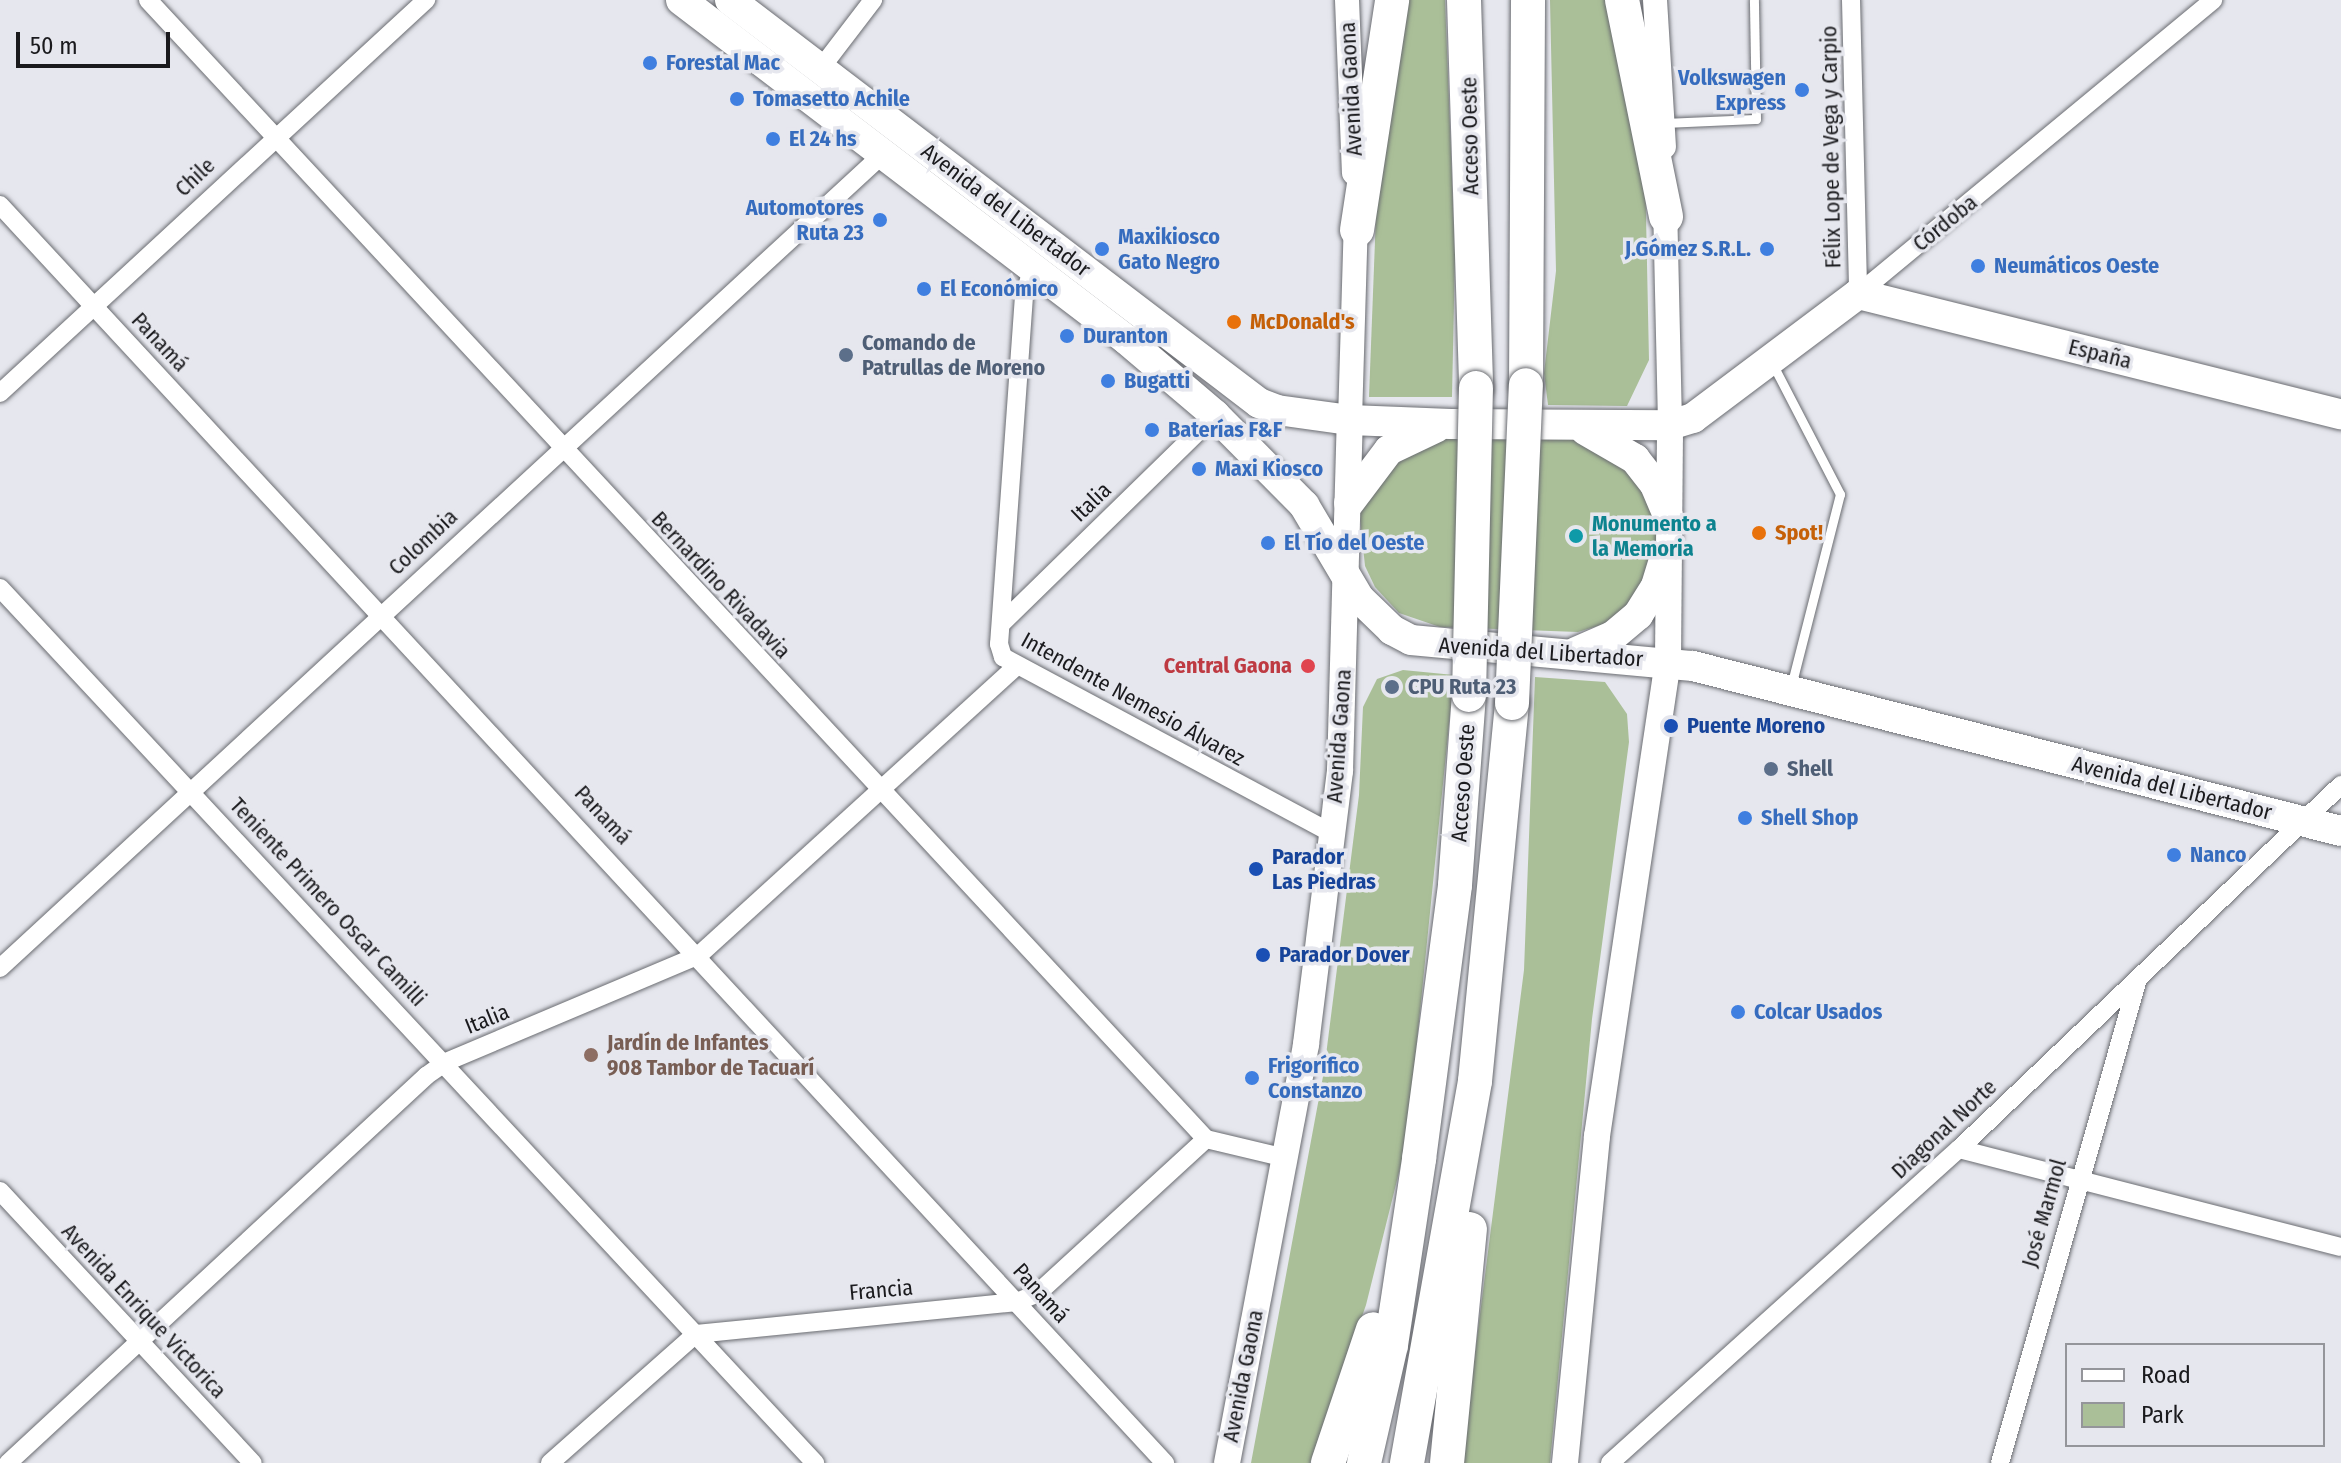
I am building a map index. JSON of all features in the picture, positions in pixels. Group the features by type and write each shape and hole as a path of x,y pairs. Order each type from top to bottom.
{"highway":[{"path":"1357,230 1392,0"},
{"name":"Acceso Oeste","path":"1364,1463 1391,1345 1419,1159 1455,885 1469,695 1476,388 1464,0"},
{"name":"Acceso Oeste","path":"1407,1463 1475,1081 1512,703 1526,385 1528,0"},
{"path":"1622,0 1666,217"},
{"path":"1447,1463 1468,1263 1475,1081"},
{"path":"1328,1463 1382,1301 1419,1159"}],"main road":[{"name":"Avenida del Libertador","path":"681,0 1033,267 1215,415 1304,505 1347,571 1359,598 1392,630 1411,640 1668,661 2341,831"},
{"name":"Avenida del Libertador","path":"730,0 1259,403 1350,420 1579,428 1670,425"},
{"name":"Córdoba","path":"1670,425 1693,418 1858,294"},
{"name":"España","path":"1858,294 2341,414"},
{"name":"Avenida Gaona","path":"1227,1463 1306,1044 1340,771 1350,420"},
{"path":"1349,503 1373,465 1389,450 1429,429 1451,424"},
{"path":"1565,1463 1597,1136 1668,661 1666,554 1670,425"},
{"path":"1579,428 1609,439 1635,459 1655,485 1668,515"},
{"path":"1566,654 1598,645 1626,626 1656,586 1666,554"}],"street":[{"name":"Bernardino Rivadavia","path":"148,0 560,449 1206,1139"},
{"name":"Chile","path":"0,393 426,0"},
{"path":"821,68 873,0"},
{"name":"Avenida Gaona","path":"1347,0 1357,230 1350,420"},
{"path":"1655,0 1663,123 1670,425"},
{"name":"Félix Lope de Vega y Carpio","path":"1851,0 1858,294"},
{"name":"Córdoba","path":"1858,294 2215,2"},
{"name":"Colombia","path":"0,968 381,613 882,155"},
{"name":"Panamá","path":"0,205 699,955 1165,1463"},
{"name":"Intendente Nemesio Álvarez","path":"1033,267 1024,296 999,644 1015,667 1331,833"},
{"name":"Italia","path":"1001,624 1215,415"},
{"name":"Teniente Primero Oscar Camilli","path":"0,588 446,1062 815,1463"},
{"name":"Italia","path":"8,1463 138,1339 446,1062 699,955 1015,667"},
{"name":"Diagonal Norte","path":"1610,1463 1959,1149 2341,785"},
{"name":"José Marmol","path":"2000,1463 2078,1179 2139,976"},
{"path":"1206,1139 1286,1158"},
{"name":"Francia","path":"696,1334 1017,1302 1038,1293 1206,1139"},
{"path":"1959,1149 2341,1247"},
{"name":"Avenida Enrique Victorica","path":"0,1191 253,1463"},
{"path":"550,1463 696,1334"}],"lane":[{"path":"1663,123 1756,119 1754,0"},
{"path":"1770,360 1840,494 1790,690"}],"green space":[{"path":"1405,0 1445,0 1455,255 1452,397 1369,397 1377,189"},
{"path":"1550,0 1610,0 1645,167 1649,360 1627,406 1548,405 1544,373 1556,271"},
{"path":"1421,438 1589,438 1652,489 1661,544 1637,601 1604,624 1578,632 1440,627 1399,613 1375,587 1365,566 1359,509 1373,476"},
{"path":"1403,670 1454,675 1407,1140 1366,1305 1310,1463 1251,1463 1324,1071 1359,795 1363,707 1377,679"},
{"path":"1535,677 1605,682 1627,714 1629,742 1592,1019 1550,1463 1461,1463 1524,970"}],"place":[{"name":"Forestal Mac","path":"650,63"},
{"name":"Volkswagen Express","path":"1802,90"},
{"name":"Tomasetto Achile","path":"737,99"},
{"name":"El 24 hs","path":"773,139"},
{"name":"Automotores Ruta 23","path":"880,220"},
{"name":"Maxikiosco Gato Negro","path":"1102,249"},
{"name":"J.Gómez S.R.L.","path":"1767,249"},
{"name":"Neumáticos Oeste","path":"1978,266"},
{"name":"El Económico","path":"924,289"},
{"name":"McDonald's","path":"1234,322"},
{"name":"Duranton","path":"1067,336"},
{"name":"Comando de Patrullas de Moreno","path":"846,355"},
{"name":"Bugatti","path":"1108,381"},
{"name":"Baterías F&F","path":"1152,430"},
{"name":"Maxi Kiosco","path":"1199,469"},
{"name":"Spot!","path":"1759,533"},
{"name":"Monumento a la Memoria","path":"1576,536"},
{"name":"El Tío del Oeste","path":"1268,543"},
{"name":"Central Gaona","path":"1308,666"},
{"name":"CPU Ruta 23","path":"1392,687"},
{"name":"Puente Moreno","path":"1671,726"},
{"name":"Shell","path":"1771,769"},
{"name":"Shell Shop","path":"1745,818"},
{"name":"Nanco","path":"2174,855"},
{"name":"Parador Las Piedras","path":"1256,869"},
{"name":"Parador Dover","path":"1263,955"},
{"name":"Colcar Usados","path":"1738,1012"},
{"name":"Jardín de Infantes 908 Tambor de Tacuarí","path":"591,1055"},
{"name":"Frigorífico Constanzo","path":"1252,1078"}]}
